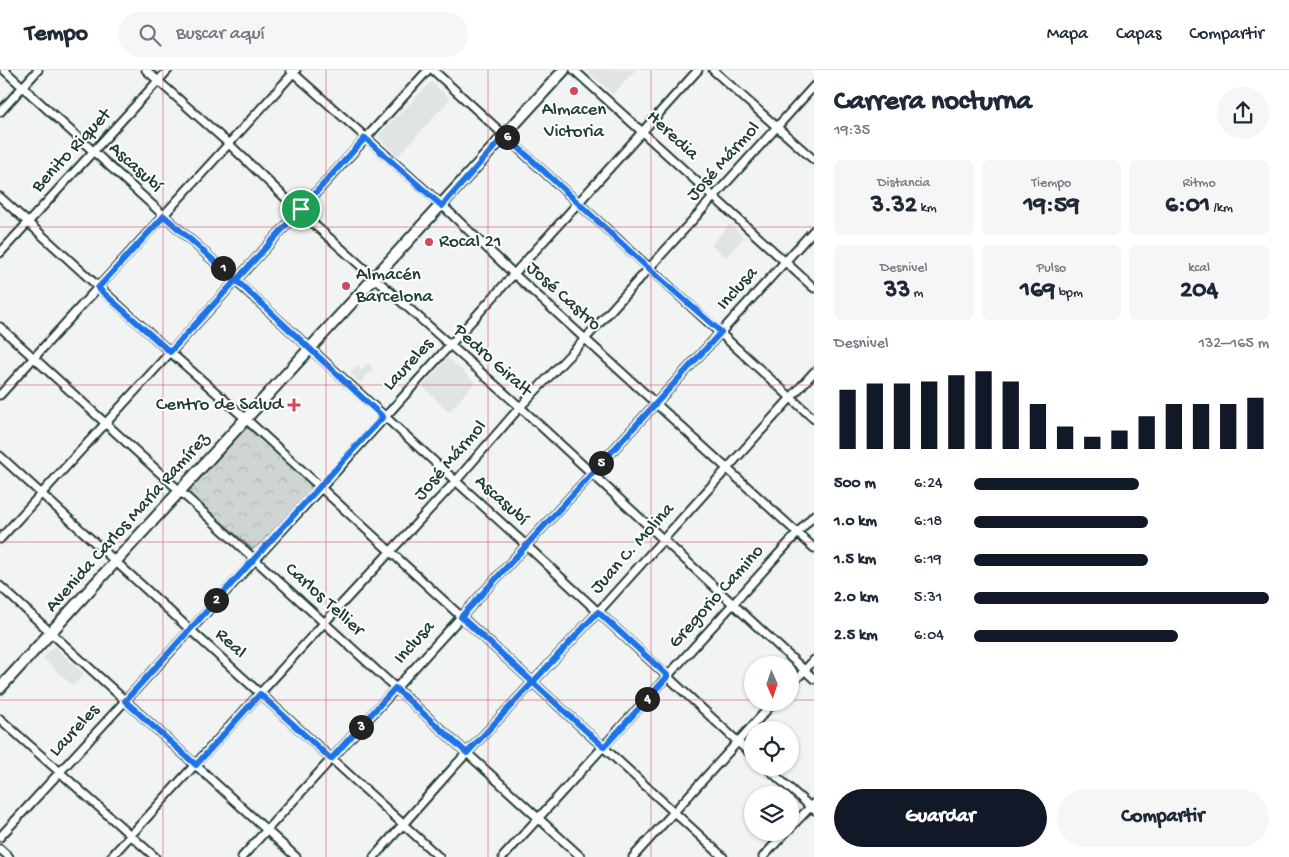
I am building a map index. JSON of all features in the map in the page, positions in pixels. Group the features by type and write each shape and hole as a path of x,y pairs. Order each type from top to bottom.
{"main road":[{"name":"Avenida Carlos María Ramírez","path":"0,688 442,206 564,70"}],"street":[{"name":"Ascasubí","path":"4,70 236,280 383,417 526,545 744,748"},
{"path":"0,112 38,70"},
{"name":"Pedro Giralt","path":"146,70 229,144 299,211 520,407 814,679"},
{"name":"Benito Riquet","path":"0,253 168,70"},
{"path":"0,539 428,70"},
{"path":"433,70 648,268 721,332 814,420"},
{"name":"Heredia","path":"574,70 814,288"},
{"name":"Laureles","path":"0,837 321,488 383,417 698,70"},
{"path":"713,70 814,160"},
{"path":"0,395 164,216 293,71"},
{"name":"José Castro","path":"293,71 814,548"},
{"name":"José Mármol","path":"111,857 325,622 456,482 520,407 585,339 814,86"},
{"path":"0,197 98,288 246,419 723,857"},
{"name":"Inclusa","path":"242,857 814,230"},
{"name":"Carlos Tellier","path":"0,327 581,857"},
{"name":"Juan C. Molina","path":"374,857 814,372"},
{"name":"Real","path":"0,456 438,857"},
{"name":"Gregorio Camino","path":"503,857 814,515"},
{"path":"0,586 296,857"},
{"path":"799,676 814,660"},
{"path":"633,857 766,711"},
{"path":"0,719 155,857"},
{"path":"777,776 813,806 799,819"},
{"path":"763,857 778,841"},
{"path":"0,849 9,857"}],"shaded area":[{"path":"586,70 635,70 613,94"},
{"path":"431,82 450,99 398,156 380,140 379,135"},
{"path":"730,224 744,237 726,257 711,245"},
{"path":"448,358 475,382 449,412 423,386"},
{"path":"367,363 373,369 360,383 350,373 357,366 361,370"},
{"path":"54,646 84,674 73,686 43,658"}],"green space":[{"path":"246,428 252,430 310,484 311,490 253,549 191,495 189,491"}],"place":[{"name":"Almacen Victoria","path":"574,91"},
{"name":"Rocal 21","path":"429,242"},
{"name":"Almacén Barcelona","path":"346,286"},
{"name":"Centro de Salud","path":"294,405"}],"route":[{"path":"301,209 239,277 236,280 170,352 98,288 164,216 236,280 383,417 321,488 125,701 196,765 260,694 331,759 395,688 467,753 532,682 598,612 668,676 604,747 568,715 532,682 497,649 461,617 721,332 648,268 505,135 442,206 365,138 301,209"}]}
